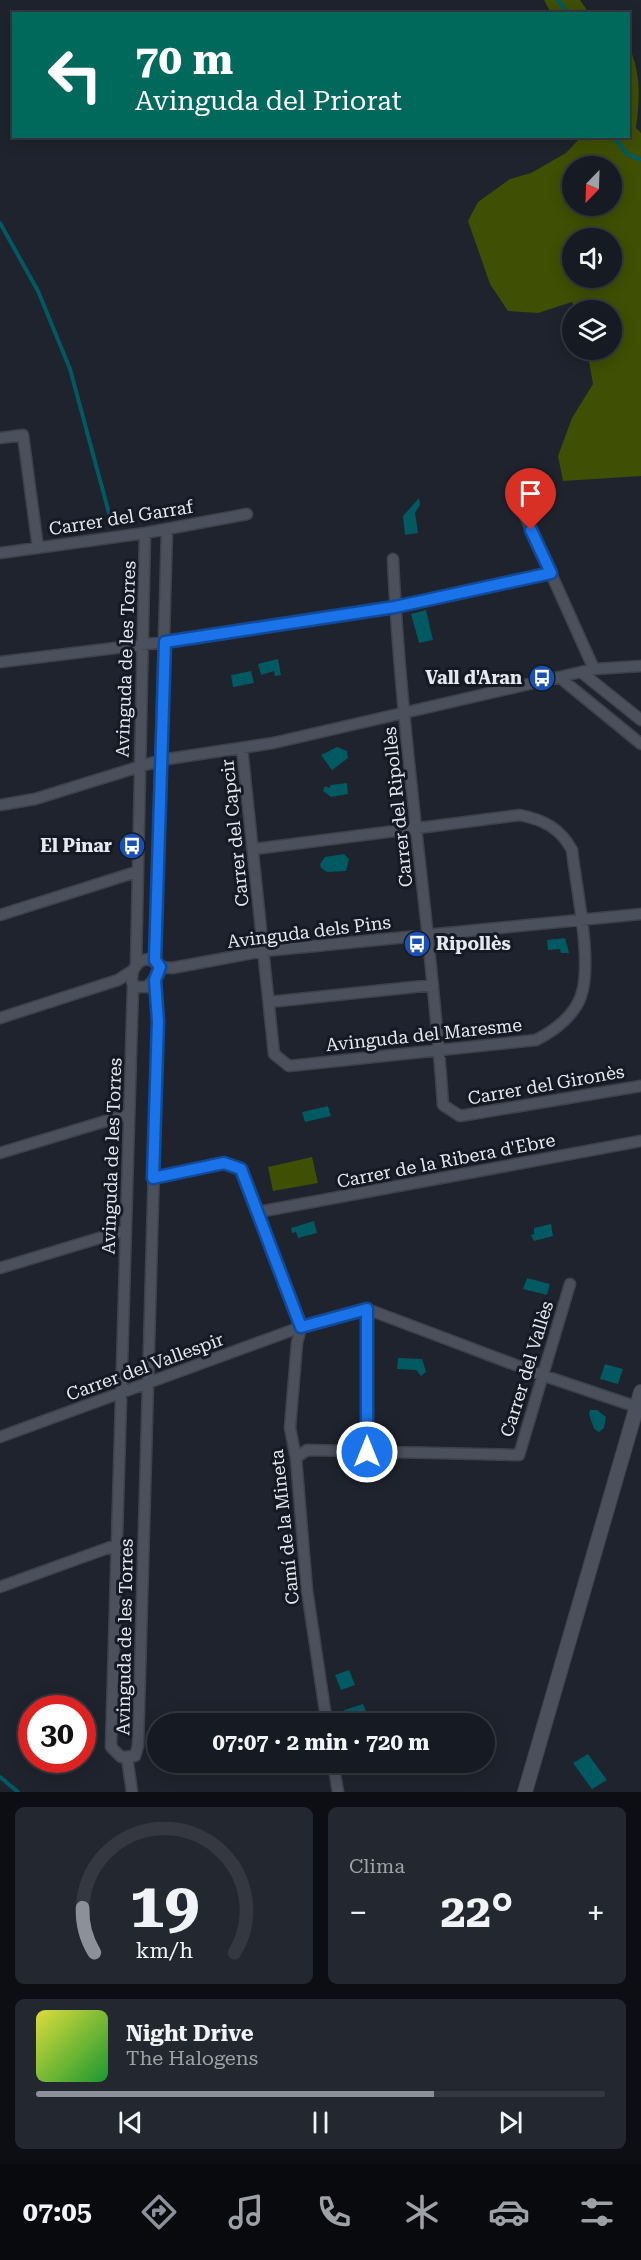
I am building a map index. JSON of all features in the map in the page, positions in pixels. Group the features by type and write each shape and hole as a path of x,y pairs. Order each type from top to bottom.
{"street":[{"path":"0,438 23,435 38,548"},
{"path":"512,487 594,669"},
{"name":"Carrer del Garraf","path":"0,554 146,533 246,514"},
{"name":"Avinguda de les Torres","path":"146,533 111,1747 121,1757 135,1756 138,1746 158,1021 155,980 166,529"},
{"name":"Carrer del Ripollès","path":"393,560 404,713 440,1051"},
{"path":"0,662 165,642 395,607 551,573"},
{"path":"0,805 35,799 161,760 242,748 594,669 641,666"},
{"path":"581,672 641,720"},
{"path":"559,677 641,744"},
{"name":"Carrer del Capcir","path":"242,748 264,951"},
{"name":"Avinguda del Maresme","path":"254,849 520,815 538,819 553,826 565,838 572,850 585,969 584,982 575,1008 562,1023 536,1040 289,1066 274,1054 264,951"},
{"path":"0,915 136,872"},
{"name":"Avinguda dels Pins","path":"133,976 145,959 172,968 264,951 641,914"},
{"path":"0,1018 133,976 141,988 155,980"},
{"path":"269,1002 433,985"},
{"name":"Carrer del Gironès","path":"440,1051 443,1105 460,1116 641,1086"},
{"path":"0,1153 129,1114"},
{"name":"Carrer de la Ribera d'Ebre","path":"258,1212 641,1141"},
{"path":"153,1178 224,1163 241,1169 301,1327"},
{"path":"0,1268 126,1230"},
{"name":"Carrer del Vallès","path":"296,1458 308,1450 519,1455 570,1284"},
{"path":"367,1452 367,1309 542,1375 637,1407"},
{"name":"Carrer del Vallespir","path":"0,1437 301,1327 367,1309"},
{"name":"Camí de la Mineta","path":"301,1327 297,1343 290,1428 296,1458 307,1590 325,1713"},
{"path":"525,1792 641,1392"},
{"path":"0,1587 118,1544"},
{"path":"127,1757 132,1792"},
{"path":"335,1773 338,1792"}],"green space":[{"path":"544,0 580,0 588,12 550,12"},
{"path":"630,49 638,76 636,128 641,133 641,476 563,481 558,456 572,418 593,384 589,360 622,360 622,300 562,300 562,305 538,313 508,311 490,284 468,221 478,202 510,179 531,173 566,153 580,138 630,138"},
{"path":"312,1157 318,1183 273,1191 268,1167"}],"water":[{"path":"419,498 420,505 415,513 418,533 405,535 403,516"},
{"path":"426,610 433,640 419,643 411,614"},
{"path":"278,659 281,675 275,676 274,671 261,675 258,664"},
{"path":"251,671 254,683 233,687 231,675"},
{"path":"337,747 347,751 348,758 332,770 321,755"},
{"path":"347,783 348,794 331,797 323,791 325,786 329,788 331,785"},
{"path":"344,854 349,859 346,871 327,872 321,868 320,864 325,857"},
{"path":"565,938 569,953 561,953 560,949 548,950 547,940"},
{"path":"328,1106 331,1116 305,1122 302,1112"},
{"path":"314,1221 317,1233 298,1238 296,1232 292,1233 291,1228"},
{"path":"551,1224 553,1236 534,1241 531,1235 534,1234 534,1228"},
{"path":"527,1278 550,1284 547,1295 523,1289"},
{"path":"398,1358 422,1359 426,1372 421,1376 416,1370 397,1369"},
{"path":"605,1364 623,1369 618,1384 600,1379"},
{"path":"590,1410 597,1410 606,1417 604,1428 599,1432 594,1429 589,1414"},
{"path":"349,1670 355,1685 341,1690 335,1675"},
{"path":"363,1704 367,1713 345,1713 344,1710"},
{"path":"588,1754 607,1780 592,1789 573,1763"}],"waterway":[{"path":"558,0 567,12"},
{"path":"615,138 627,154 641,160"},
{"path":"0,223 38,291 70,369 110,517"},
{"path":"0,1777 18,1792"}],"place":[{"name":"Vall d'Aran","path":"542,678"},
{"name":"El Pinar","path":"132,846"},
{"name":"Ripollès","path":"417,944"}],"route":[{"path":"367,1452 367,1309 301,1327 241,1169 224,1163 153,1178 158,1021 155,980 160,967 155,960 165,642 395,607 551,573 531,530"}]}
